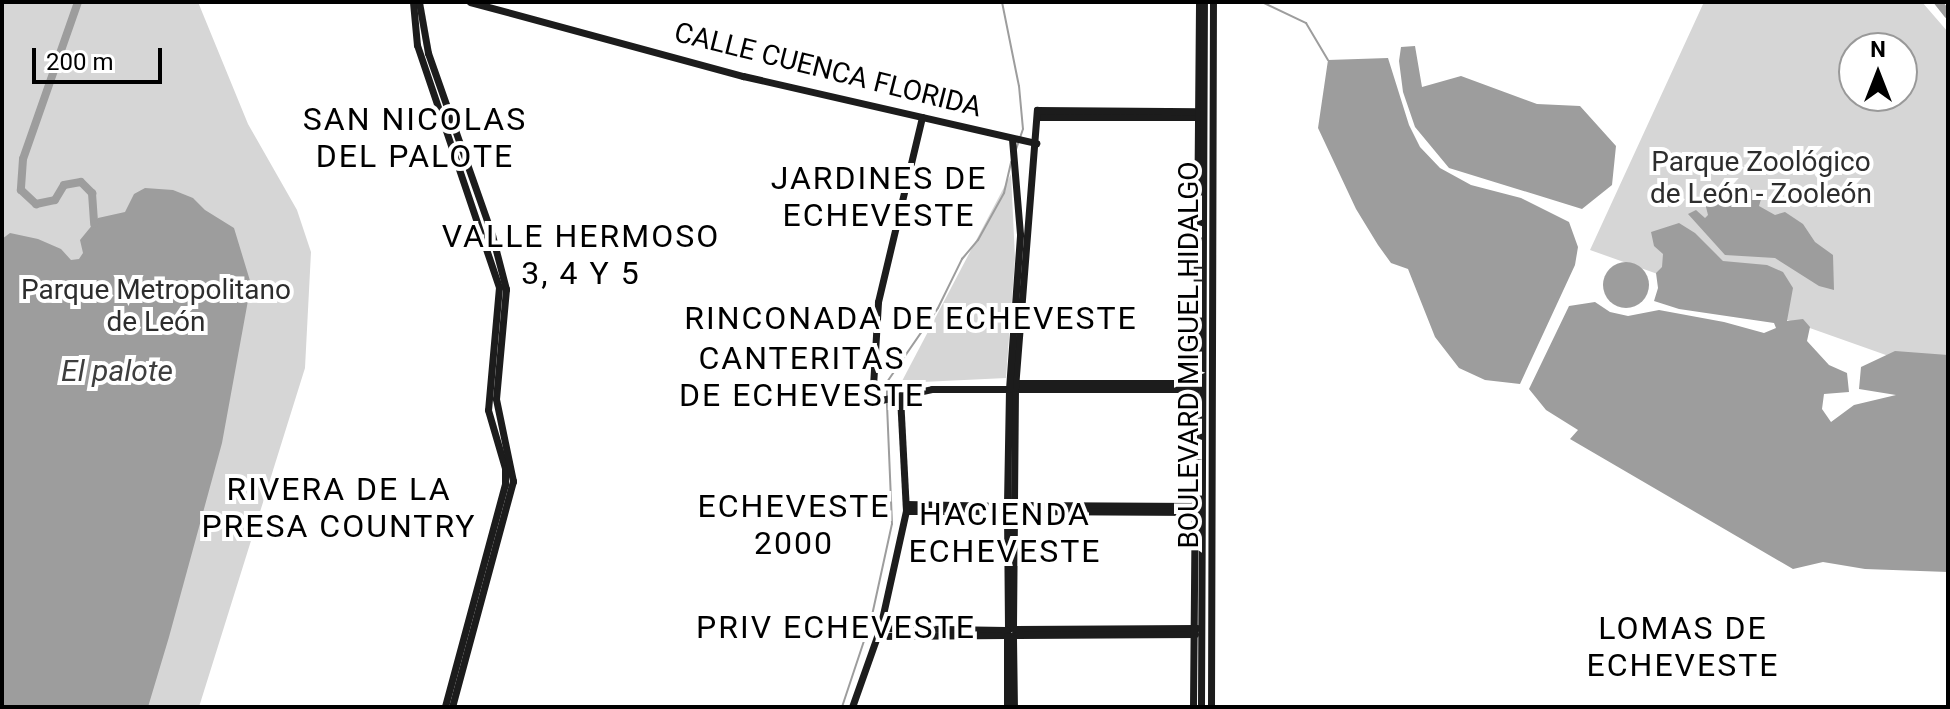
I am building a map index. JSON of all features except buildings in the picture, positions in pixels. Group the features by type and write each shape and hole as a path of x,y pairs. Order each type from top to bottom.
{"street":[{"path":"413,2 417,45 499,287 488,410 505,468 505,484 445,707"},
{"path":"419,2 428,53 474,183 506,289 497,411 511,460 513,481 452,707"},
{"name":"CALLE CUENCA FLORIDA","path":"470,2 768,82 1036,143"},
{"name":"BOULEVARD MIGUEL HIDALGO","path":"1201,2 1203,234 1199,509 1202,631 1211,707"},
{"name":"BOULEVARD MIGUEL HIDALGO","path":"1202,386 1195,274 1203,114 1213,2"},
{"path":"1010,386 1037,113 1203,114"},
{"name":"BOULEVARD MIGUEL HIDALGO","path":"1201,707 1203,114"},
{"path":"922,117 878,302 876,401 932,389 1202,386"},
{"path":"1000,135 1013,150"},
{"path":"1014,707 1010,386 1019,246 1013,150 1018,140"},
{"path":"460,165 468,184 474,183"},
{"path":"469,193 474,194 484,215"},
{"path":"1195,274 1203,234"},
{"path":"852,707 879,632 906,508 900,395"},
{"path":"906,508 1199,509"},
{"path":"879,632 1202,631 1193,707"},
{"path":"1007,707 1011,632"}],"green space":[{"name":"Parque Metropolitano de León","path":"2,2 198,2 248,124 297,210 311,252 305,368 199,707 2,707"},
{"name":"Parque Zoológico de León - Zooleón","path":"1704,2 1922,2 1948,32 1948,377 1590,250"},
{"path":"1011,174 1015,258 1006,378 901,383"}],"water":[{"path":"1415,46 1422,87 1461,76 1537,104 1580,106 1616,146 1612,185 1582,209 1449,168 1415,127 1403,92 1399,61 1401,47"},
{"path":"1388,58 1409,125 1420,147 1440,168 1471,185 1521,198 1569,222 1578,247 1575,265 1520,384 1485,380 1459,368 1435,337 1408,269 1391,263 1356,209 1318,128 1328,60"},
{"name":"El palote","path":"145,188 173,190 193,198 205,210 234,228 251,284 222,443 169,637 148,707 2,707 2,239 10,233 38,239 61,249 71,260 79,259 83,253 80,240 98,218 125,212 134,194"},
{"path":"1751,189 1762,196 1759,206 1775,215 1785,212 1803,224 1815,242 1833,255 1834,290 1819,286 1775,258 1725,255 1688,214 1696,210 1705,218 1708,215 1705,203 1713,195 1722,194 1733,205 1744,206"},
{"path":"1679,223 1695,233 1723,261 1767,265 1783,272 1793,288 1787,321 1803,319 1810,327 1807,341 1829,365 1847,373 1849,392 1824,394 1822,409 1831,422 1854,405 1896,395 1859,389 1861,367 1895,351 1948,355 1948,572 1865,569 1823,562 1793,569 1570,439 1578,430 1546,410 1529,389 1569,306 1595,302 1610,312 1628,316 1659,310 1764,333 1776,328 1774,323 1679,309 1654,301 1658,288 1656,273 1662,267 1663,254 1654,246 1651,232"},
{"path":"1626,262 1642,269 1649,285 1642,301 1626,308 1610,301 1603,285 1610,269"}],"waterway":[{"path":"78,2 23,159 21,190 36,204 55,200 64,185 81,182 92,193 94,224"},
{"path":"1002,2 1019,86 1023,129 1016,149"},
{"path":"1262,2 1306,23 1328,60"},
{"path":"1938,2 1948,15"},
{"path":"887,397 887,382 938,308 962,259 978,240 1004,193 1011,162"},
{"path":"842,707 871,620 892,524 887,403"}],"district":[{"name":"SAN NICOLAS DEL PALOTE","path":"415,138"},
{"name":"JARDINES DE ECHEVESTE","path":"879,198"},
{"name":"VALLE HERMOSO 3, 4 Y 5","path":"581,256"},
{"name":"RINCONADA DE ECHEVESTE","path":"911,318"},
{"name":"CANTERITAS DE ECHEVESTE","path":"802,378"},
{"name":"RIVERA DE LA PRESA COUNTRY","path":"339,508"},
{"name":"ECHEVESTE 2000","path":"794,526"},
{"name":"HACIENDA ECHEVESTE","path":"1005,534"},
{"name":"PRIV ECHEVESTE","path":"836,627"},
{"name":"LOMAS DE ECHEVESTE","path":"1683,648"}]}
